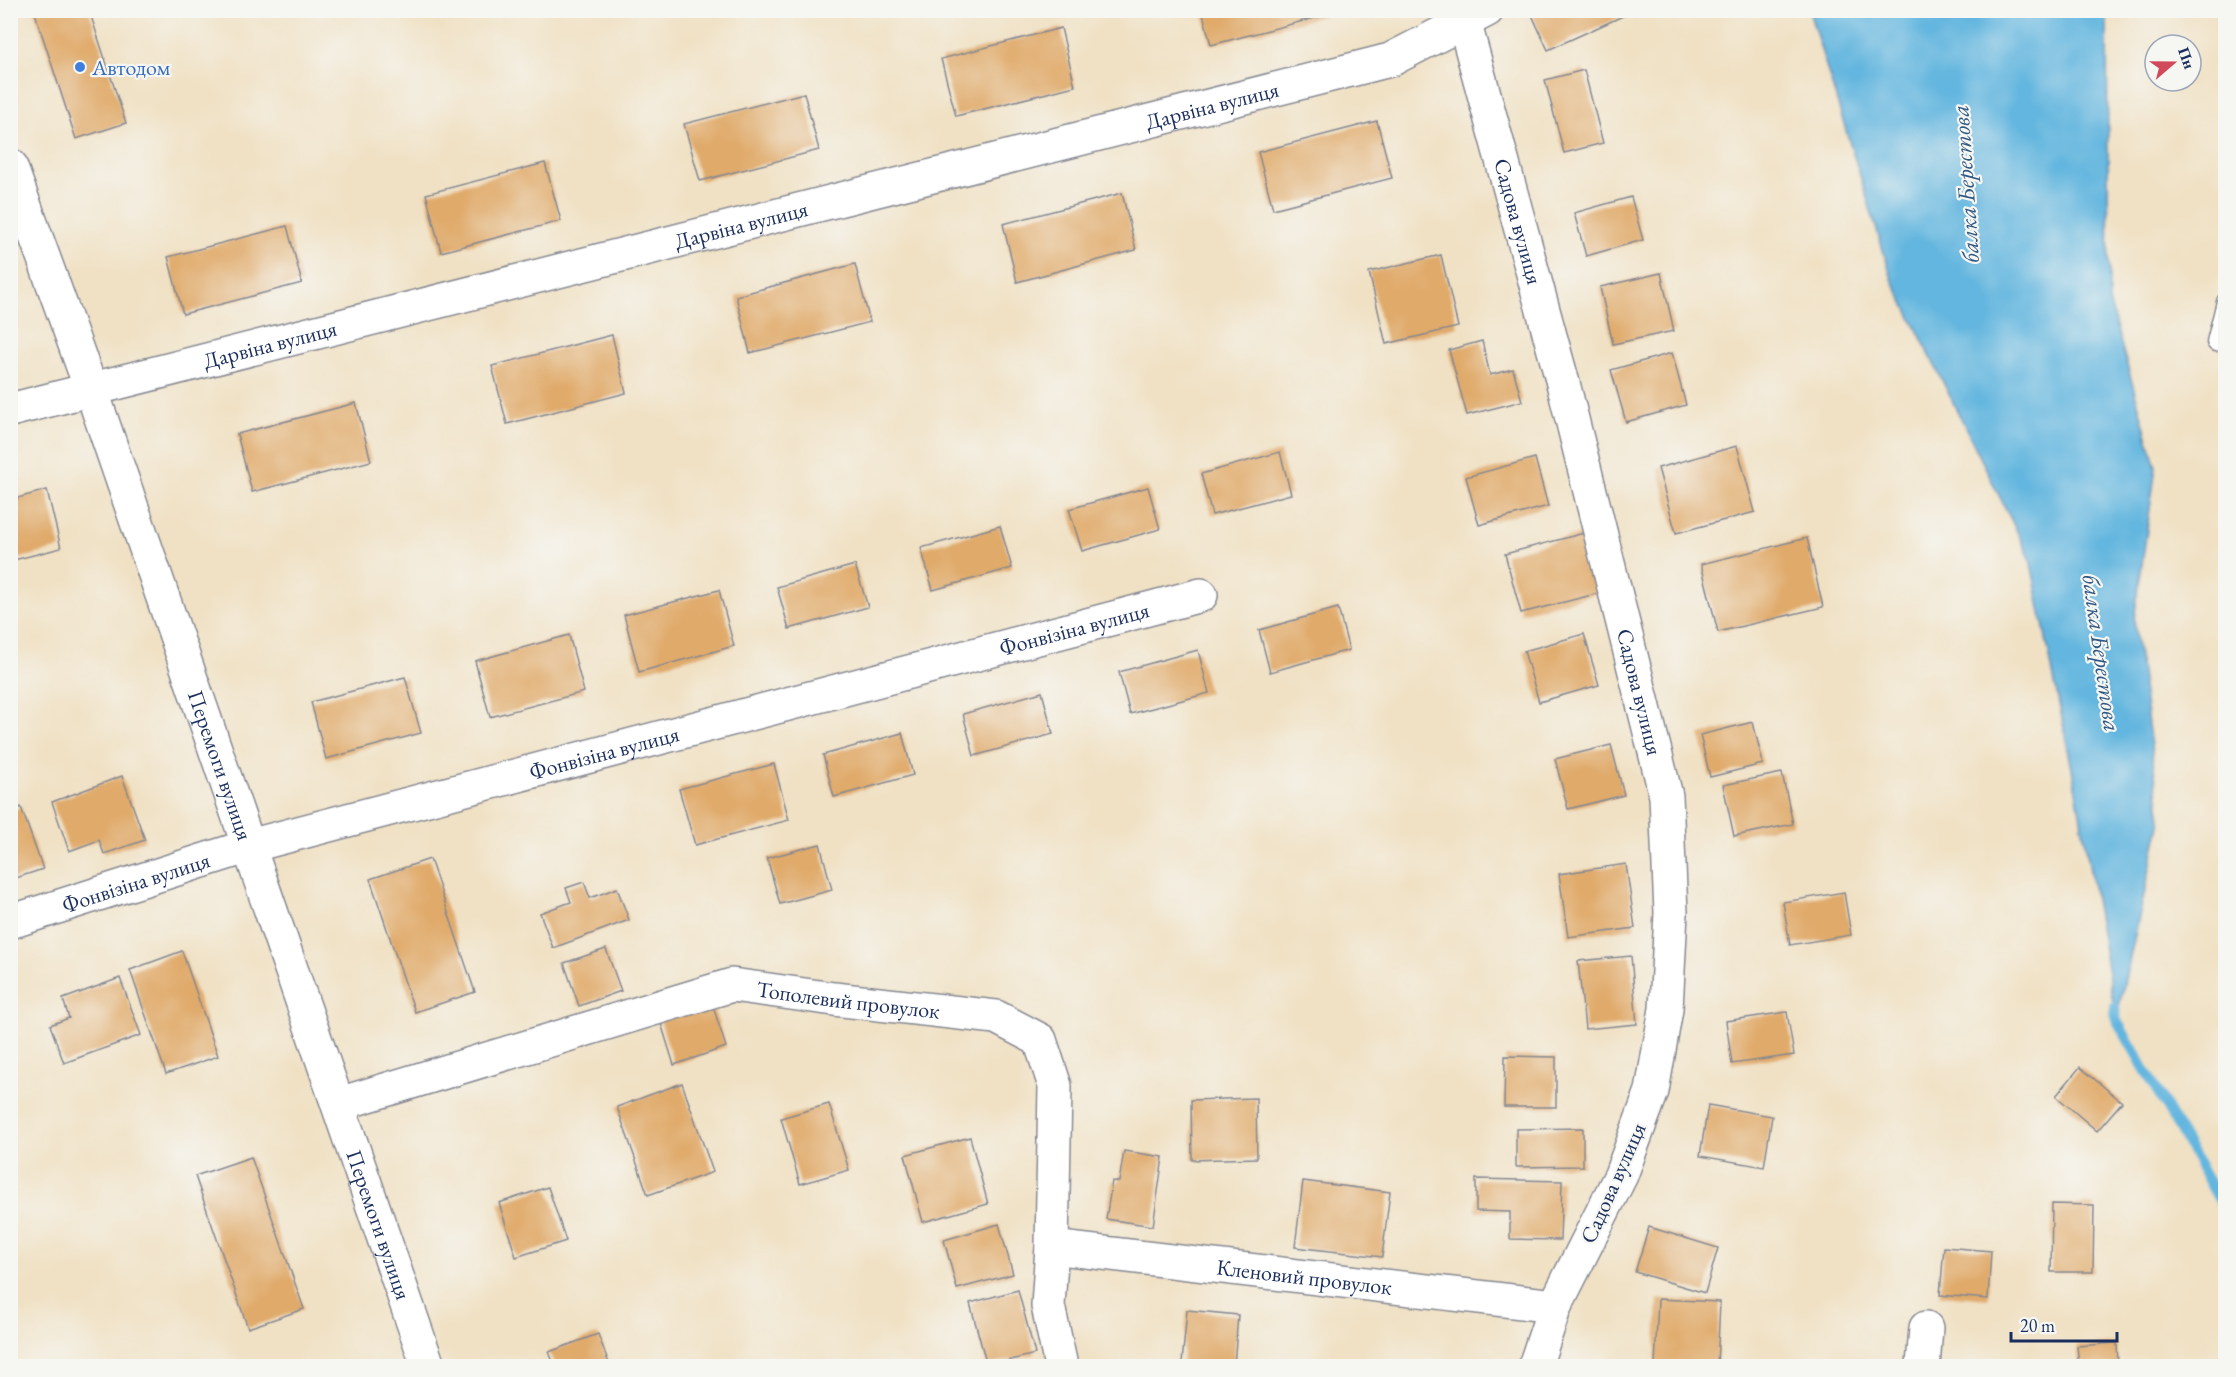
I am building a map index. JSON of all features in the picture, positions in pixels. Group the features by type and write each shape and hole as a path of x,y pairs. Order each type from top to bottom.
{"street":[{"name":"Дарвіна вулиця","path":"10,410 1390,60 1471,14"},
{"name":"Садова вулиця","path":"1471,14 1666,796 1671,913 1666,1008 1652,1091 1621,1175 1555,1306 1535,1366"},
{"name":"Перемоги вулиця","path":"10,165 91,389 428,1366"},
{"name":"Фонвізіна вулиця","path":"10,922 249,846 1201,595"},
{"name":"Тополевий провулок","path":"339,1104 732,985 996,1017 1040,1040 1055,1086 1052,1247 1048,1306 1061,1366"},
{"name":"Кленовий провулок","path":"1052,1247 1555,1306"},
{"path":"1923,1366 1926,1328"}],"lane":[{"path":"2216,342 2226,302"}],"water":[{"path":"1809,11 2107,11 2109,301 2156,467 2134,620 2161,820 2116,1019 2074,779 2030,558 1892,279"}],"building":[{"name":"Автодом","path":"34,10 89,10 126,123 76,139"},
{"path":"1202,10 1329,10 1330,14 1211,45"},
{"path":"1543,10 1623,10 1625,15 1548,50 1532,15"},
{"path":"1061,28 1075,86 956,116 941,59"},
{"path":"1584,70 1603,143 1564,153 1545,80"},
{"path":"804,93 819,150 700,181 684,124"},
{"path":"1377,121 1392,178 1273,209 1258,152"},
{"path":"545,163 561,221 441,252 426,194"},
{"path":"1122,193 1136,250 1017,282 1003,224"},
{"path":"1631,197 1643,240 1586,256 1574,213"},
{"path":"287,226 302,283 183,314 168,257"},
{"path":"1441,255 1458,327 1386,344 1369,272"},
{"path":"855,264 870,322 750,353 736,296"},
{"path":"1661,273 1674,331 1613,344 1600,287"},
{"path":"612,335 626,393 507,424 492,366"},
{"path":"1482,341 1490,375 1513,369 1522,401 1467,415 1449,350"},
{"path":"1672,353 1686,405 1626,422 1611,370"},
{"path":"356,403 371,461 252,492 237,434"},
{"path":"1737,446 1755,512 1676,533 1658,468"},
{"path":"1280,452 1291,494 1212,515 1201,474"},
{"path":"1535,458 1548,506 1479,525 1466,477"},
{"path":"1148,487 1160,529 1082,551 1069,509"},
{"path":"47,490 61,548 10,561 10,500"},
{"path":"1000,526 1012,568 933,590 921,548"},
{"path":"1588,532 1604,592 1521,613 1505,554"},
{"path":"1807,538 1823,607 1718,632 1701,564"},
{"path":"855,565 868,607 789,629 777,587"},
{"path":"719,590 734,646 639,672 624,615"},
{"path":"1338,608 1349,650 1270,672 1259,630"},
{"path":"1584,634 1599,685 1539,702 1524,651"},
{"path":"569,635 584,692 490,717 475,661"},
{"path":"1198,650 1209,693 1130,714 1119,672"},
{"path":"405,677 421,733 326,759 311,702"},
{"path":"1042,692 1053,734 974,756 963,714"},
{"path":"1753,722 1763,764 1710,777 1700,735"},
{"path":"902,733 913,775 834,797 823,755"},
{"path":"1611,745 1624,795 1568,809 1555,759"},
{"path":"774,764 789,820 695,845 679,789"},
{"path":"1782,773 1793,824 1734,836 1723,785"},
{"path":"122,776 145,840 104,854 99,840 69,851 52,802"},
{"path":"21,807 43,869 10,880 10,811"},
{"path":"820,844 832,890 780,904 767,858"},
{"path":"430,859 475,992 415,1012 370,879"},
{"path":"1626,864 1635,928 1568,937 1559,874"},
{"path":"584,882 590,898 617,888 629,920 553,948 540,913 571,902 566,888"},
{"path":"1844,892 1851,935 1790,945 1783,902"},
{"path":"606,949 621,991 579,1006 564,963"},
{"path":"182,951 218,1056 166,1074 130,970"},
{"path":"1631,956 1637,1024 1585,1029 1578,961"},
{"path":"120,978 141,1035 64,1063 50,1025 69,1018 63,999"},
{"path":"712,1003 726,1047 674,1065 660,1020"},
{"path":"1787,1012 1794,1055 1732,1064 1726,1021"},
{"path":"1505,1056 1556,1057 1556,1107 1504,1107"},
{"path":"2080,1067 2122,1102 2097,1131 2056,1096"},
{"path":"682,1083 713,1172 648,1195 617,1107"},
{"path":"1256,1098 1257,1158 1192,1160 1191,1100"},
{"path":"829,1104 849,1170 800,1184 781,1118"},
{"path":"1708,1105 1772,1116 1764,1167 1700,1156"},
{"path":"1583,1128 1583,1166 1516,1167 1516,1129"},
{"path":"970,1137 988,1204 923,1222 905,1155"},
{"path":"1124,1151 1163,1157 1153,1226 1106,1219 1112,1181 1119,1182"},
{"path":"251,1157 304,1309 248,1328 195,1176"},
{"path":"1476,1179 1562,1181 1560,1240 1510,1239 1510,1212 1476,1211"},
{"path":"1303,1181 1390,1192 1382,1257 1295,1247"},
{"path":"548,1187 566,1241 516,1257 499,1203"},
{"path":"2052,1204 2094,1205 2093,1272 2051,1272"},
{"path":"999,1224 1013,1274 957,1289 944,1240"},
{"path":"1649,1227 1718,1248 1705,1293 1635,1272"},
{"path":"1944,1247 1991,1251 1988,1299 1940,1295"},
{"path":"1018,1290 1035,1354 987,1366 970,1303"},
{"path":"1658,1299 1720,1302 1717,1366 1655,1366"},
{"path":"1187,1310 1238,1315 1234,1366 1182,1363"},
{"path":"598,1334 610,1366 555,1366 549,1352"},
{"path":"2117,1343 2118,1366 2079,1366 2077,1346"}],"waterway":[{"name":"балка Берестова","path":"2115,1007 2116,1019 2226,1212"}],"place":[{"name":"Автодом","path":"80,67"}]}
